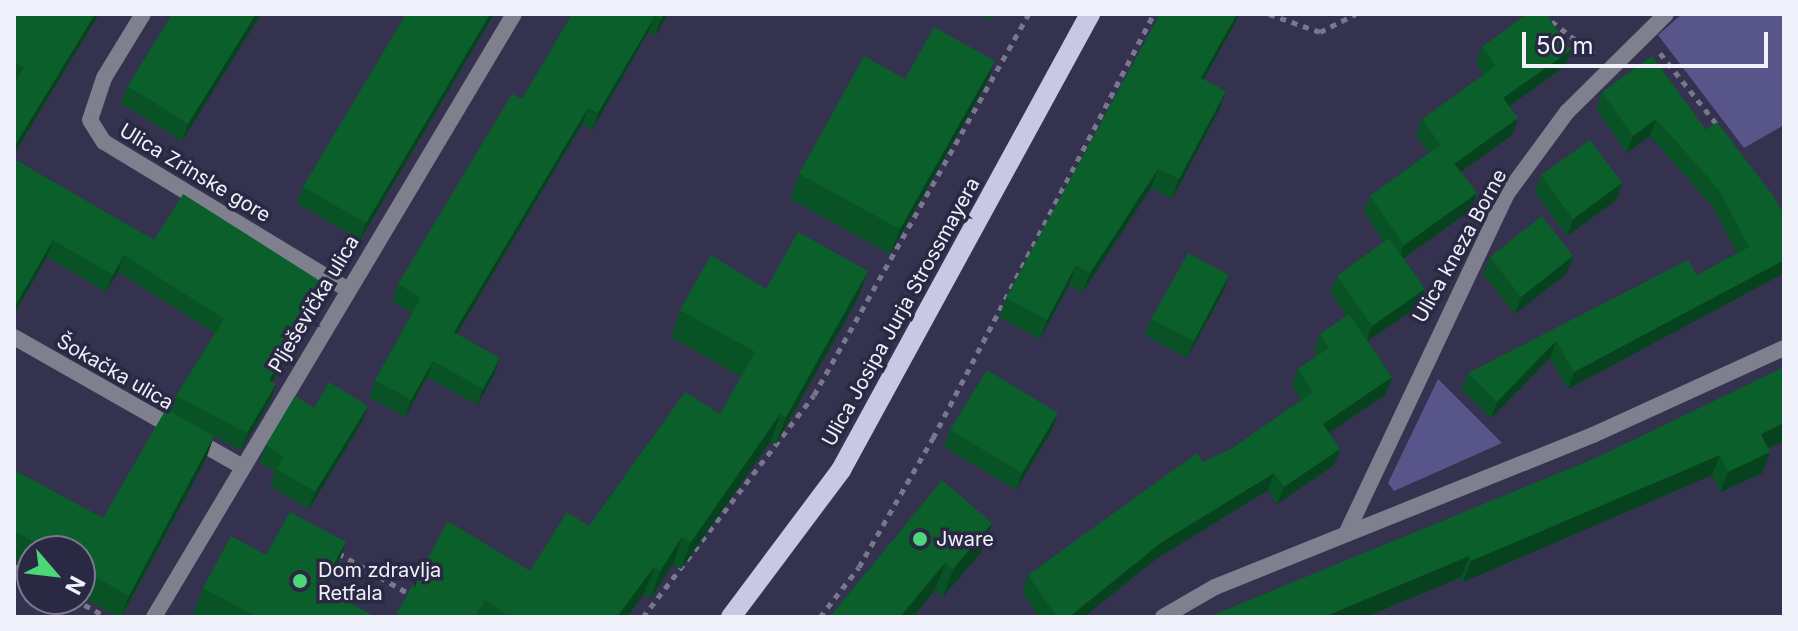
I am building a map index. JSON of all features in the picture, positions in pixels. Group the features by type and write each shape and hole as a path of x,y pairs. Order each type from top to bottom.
{"main road":[{"name":"Ulica Josipa Jurja Strossmayera","path":"731,617 841,470 1090,14"}],"street":[{"name":"Ulica Zrinske gore","path":"143,14 104,78 90,120 104,142 347,289"},
{"name":"Plješevička ulica","path":"154,617 239,465 514,14"},
{"name":"Ulica kneza Borne","path":"1346,534 1506,195 1611,67 1666,14"},
{"name":"Šokačka ulica","path":"14,337 239,465"},
{"path":"1163,617 1346,534 1593,435 1784,348"}],"path":[{"path":"643,617 814,395 1029,14"},
{"path":"820,617 859,567 933,438 1154,14"},
{"path":"1269,14 1320,32 1356,14"},
{"path":"1542,14 1611,67"},
{"path":"1645,33 1723,132"},
{"path":"337,553 425,603"}],"shaded area":[{"path":"1682,14 1784,14 1784,125 1744,148 1658,35"},
{"path":"1438,379 1502,443 1394,491 1388,483"}],"building":[{"path":"14,14 95,14 14,147 14,84 24,68 14,62"},
{"path":"172,14 256,14 188,124 128,86"},
{"path":"406,14 490,14 366,223 303,187"},
{"path":"572,14 664,14 661,19 655,16 598,113 588,108 454,332 500,358 483,389 433,361 411,400 375,380 421,298 398,284 512,94 522,99"},
{"path":"1160,14 1237,14 1201,78 1226,91 1179,179 1158,169 1090,273 1076,265 1047,320 1006,298"},
{"path":"1527,14 1546,14 1571,50 1503,98 1518,118 1454,164 1422,119 1496,66 1482,47"},
{"path":"934,27 995,61 900,229 799,174 864,56 905,79"},
{"path":"1652,56 1706,130 1717,122 1774,197 1784,215 1784,260 1574,372 1556,341 1497,402 1468,373 1688,260 1697,275 1749,247 1719,190 1656,119 1633,136 1602,92"},
{"path":"1590,140 1622,183 1573,219 1541,175"},
{"path":"1440,145 1477,193 1404,245 1370,196"},
{"path":"14,159 154,240 183,194 328,286 269,380 276,384 247,433 176,396 224,319 124,255 113,275 53,240 18,301 14,299"},
{"path":"1542,216 1573,256 1521,297 1490,257"},
{"path":"798,232 868,271 786,417 780,414 691,542 682,537 660,571 654,567 617,617 510,617 485,600 475,617 395,617 448,521 530,571 567,512 589,526 685,392 720,414 755,352 680,310 711,255 766,289"},
{"path":"1389,238 1425,289 1372,326 1337,276"},
{"path":"1188,253 1229,275 1194,341 1151,319"},
{"path":"1349,314 1392,377 1323,424 1340,449 1284,487 1274,473 1162,542 1069,617 1057,617 1028,575 1197,453 1203,462 1231,449 1313,392 1298,369 1329,348 1320,334"},
{"path":"1784,367 1784,423 1761,434 1770,452 1728,472 1720,455 1471,561 1469,556 1324,617 1208,617 1598,457"},
{"path":"987,370 1058,413 1022,473 950,430"},
{"path":"329,382 368,406 315,492 277,469 284,457 266,445 295,396 314,408"},
{"path":"166,409 214,436 129,596 96,577 96,535 21,535 14,531 14,470 103,518"},
{"path":"942,480 992,523 953,569 945,563 900,617 830,617"},
{"path":"290,512 346,542 321,587 376,617 257,617 203,588 231,536 266,555"}],"place":[{"name":"Jware","path":"920,539"},
{"name":"Dom zdravlja Retfala","path":"300,581"}]}
